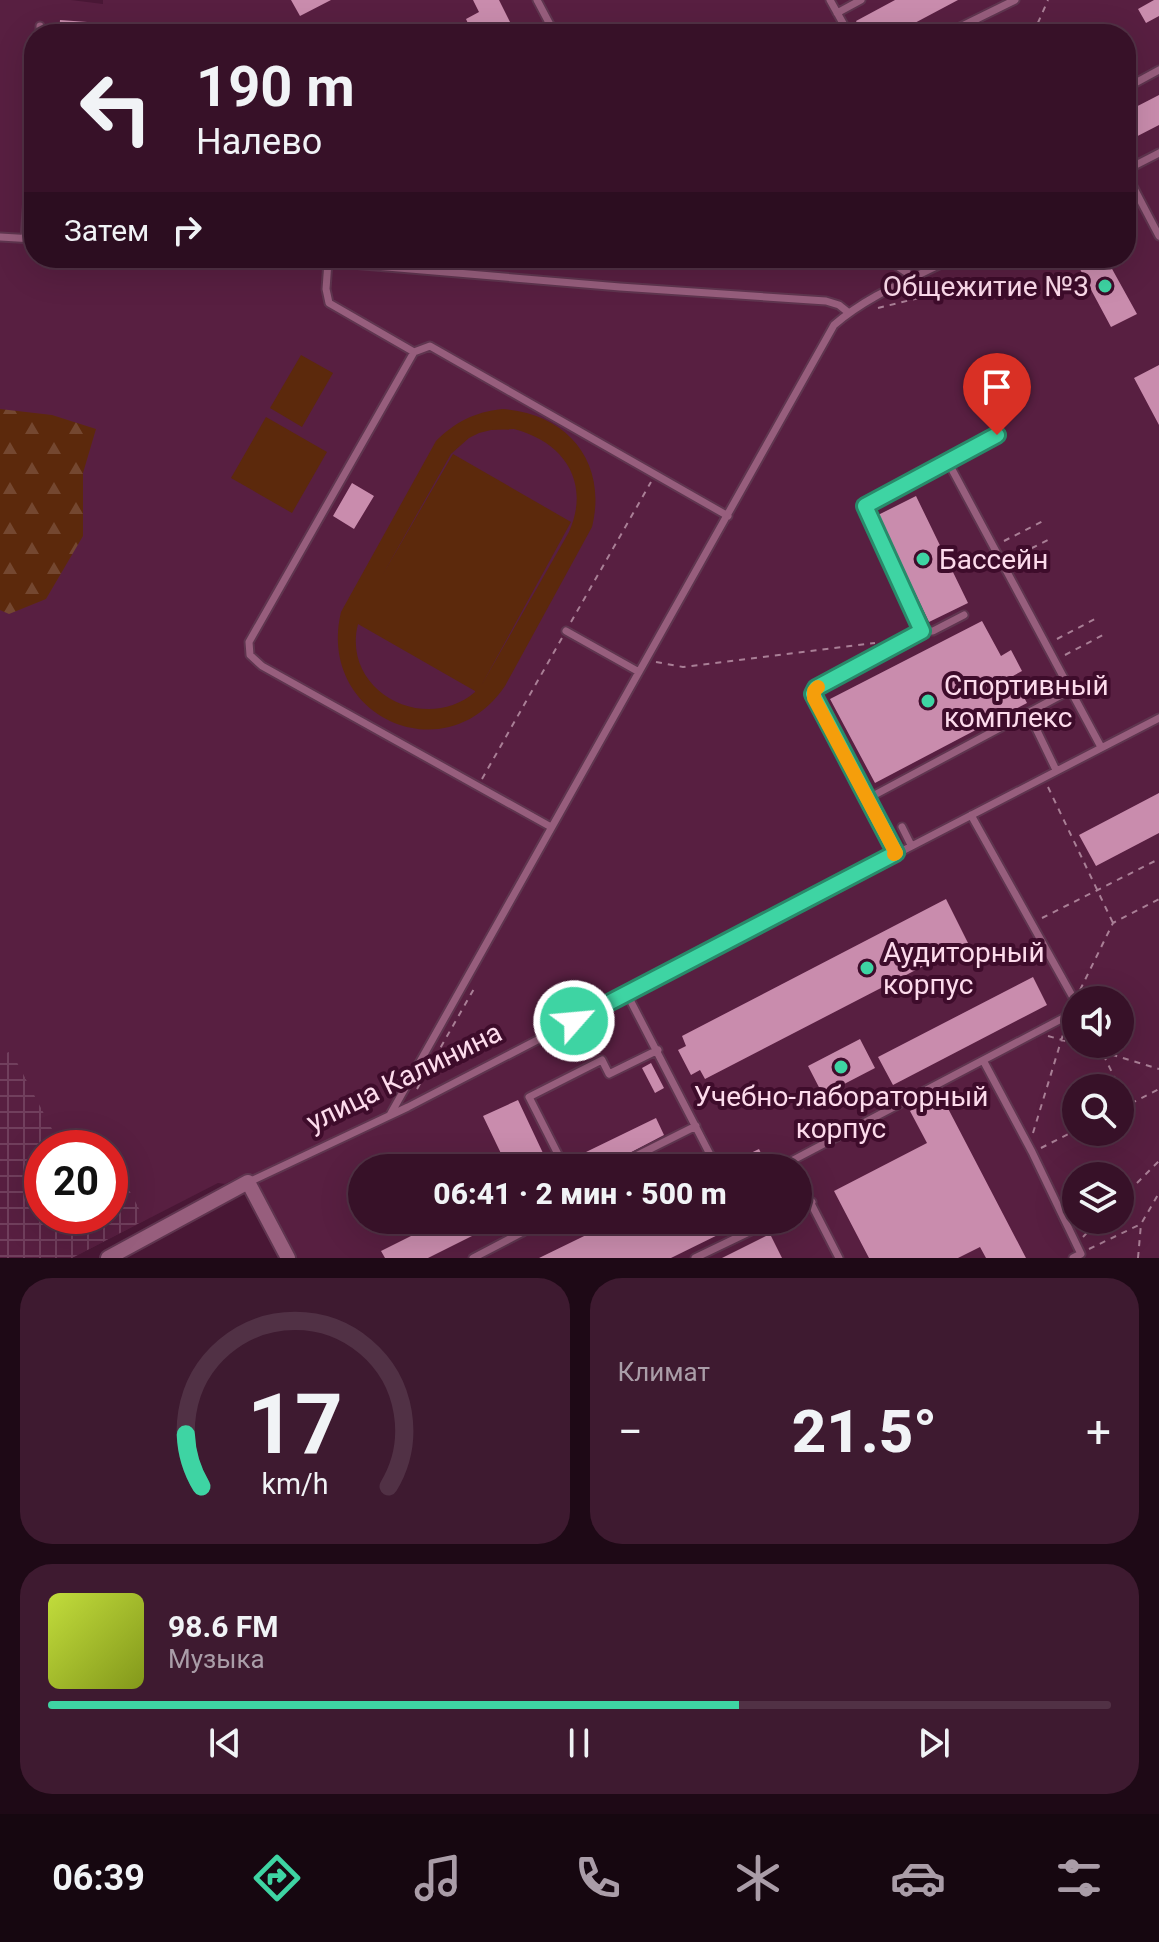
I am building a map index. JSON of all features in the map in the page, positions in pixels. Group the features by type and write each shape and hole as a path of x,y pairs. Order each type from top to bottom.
{"street":[{"name":"улица Калинина","path":"108,1258 248,1182"},
{"path":"248,1182 288,1258"}],"lane":[{"path":"537,0 551,24"},
{"path":"830,0 843,24"},
{"path":"837,13 861,0"},
{"path":"966,24 1015,0"},
{"path":"1136,83 1159,70"},
{"path":"1136,166 1159,153"},
{"path":"1136,191 1159,236"},
{"path":"0,237 24,239"},
{"path":"328,268 326,289 329,303 414,352"},
{"path":"398,268 826,301 839,305 849,313"},
{"path":"900,268 912,276"},
{"path":"390,1115 834,325 849,313 930,268"},
{"path":"551,827 262,666 250,655 249,642 414,352 430,346 728,516"},
{"path":"922,631 865,506 997,435"},
{"path":"948,462 1101,747"},
{"path":"896,853 814,698 814,691 922,631 933,631 964,615"},
{"path":"566,631 639,672"},
{"path":"867,799 1069,691"},
{"path":"1029,714 1056,770"},
{"name":"улица Калинина","path":"248,1182 408,1107 1159,718"},
{"path":"971,815 1066,986"},
{"path":"902,827 911,845"},
{"path":"627,994 710,1154"},
{"path":"811,1154 1062,1019"},
{"path":"558,1154 529,1097 602,1060 609,1074 658,1050"},
{"path":"984,1062 1031,1149 1076,1243 1079,1257"},
{"path":"639,1154 696,1126"},
{"path":"812,1202 839,1258"},
{"path":"473,1258 519,1234"},
{"path":"695,1258 745,1234"}],"path":[{"path":"1037,24 1048,0"},
{"path":"869,310 923,297"},
{"path":"992,547 1043,521"},
{"path":"1001,564 1052,538"},
{"path":"1045,645 1095,619"},
{"path":"1053,661 1103,635"},
{"path":"647,661 683,667 874,643"},
{"path":"1043,776 1113,923"},
{"path":"1030,924 1159,859"},
{"path":"1082,986 1113,923 1159,899"},
{"path":"408,1107 478,982"},
{"path":"1036,1033 1061,1039"},
{"path":"1031,1149 1062,1036"},
{"path":"1122,1058 1159,1069"},
{"path":"1134,1102 1159,1089"},
{"path":"1031,1149 1062,1136"},
{"path":"1134,1186 1159,1161"},
{"path":"1138,1258 1141,1224 1159,1193"},
{"path":"1079,1257 1141,1224"},
{"path":"1076,1243 1085,1234"}],"shaded area":[{"path":"0,0 71,0 103,4 103,0 1159,0 1159,1258 280,1258 238,1177 225,1184 218,1183 128,1229 128,1130 24,1130 24,1234 119,1234 72,1258 0,1258"},
{"path":"11,1051 53,1130 24,1130 24,1234 118,1234 72,1258 0,1258 0,1056"},
{"path":"128,1188 145,1220 128,1229"}],"green space":[{"path":"301,355 333,373 302,427 270,408"},
{"path":"0,409 52,415 96,429 83,473 83,536 46,599 9,614 0,610"},
{"path":"492,410 525,413 546,420 577,445 588,462 594,482 592,527 505,686 480,713 451,727 420,729 391,721 366,705 348,680 338,649 341,612 436,441 466,419","holes":["514,429 532,435 559,454 574,481 577,497 575,514 569,532 481,686 571,522 453,454 383,574 451,454 479,433","358,624 475,691 475,692 455,704 433,709 412,707 391,699 374,686 362,669 356,648"]},
{"path":"266,417 327,452 292,513 231,478"}],"building":[{"path":"291,0 331,0 300,16"},
{"path":"473,0 499,0 511,24 468,24 466,19 479,12"},
{"path":"895,0 958,0 913,24 858,24 856,21"},
{"path":"1159,0 1159,16 1146,23 1138,9"},
{"path":"60,20 101,23 101,24 60,24"},
{"path":"1159,95 1159,125 1136,137 1136,107"},
{"name":"Общежитие №3","path":"1079,268 1112,268 1137,314 1111,327"},
{"path":"1159,365 1159,425 1134,378"},
{"path":"352,483 374,496 354,529 333,516"},
{"name":"Бассейн","path":"916,496 968,603 929,622 878,515"},
{"name":"Спортивный комплекс","path":"982,621 1001,656 1011,650 1022,671 1013,676 1027,703 875,783 830,699"},
{"path":"1159,793 1159,833 1096,866 1079,835"},
{"name":"Аудиторный корпус","path":"946,899 968,943 705,1079 700,1070 691,1075 678,1050 686,1046 682,1036"},
{"path":"1033,977 1047,1005 893,1085 878,1057"},
{"name":"Учебно-лабораторный корпус","path":"860,1039 875,1068 823,1095 808,1066"},
{"path":"651,1063 664,1088 655,1093 642,1068"},
{"path":"941,1095 1026,1258 986,1258 980,1247 958,1258 869,1258 834,1191 927,1143 910,1111"},
{"path":"518,1100 543,1154 501,1154 483,1116"},
{"path":"656,1118 664,1135 628,1154 586,1152"},
{"path":"415,1234 476,1234 428,1258 385,1258 381,1251"},
{"path":"588,1234 720,1234 671,1258 539,1258"},
{"path":"770,1234 782,1258 722,1258"}],"slow traffic":[{"path":"818,687 814,698 894,854"}],"place":[{"name":"Общежитие №3","path":"1105,286"},
{"name":"Бассейн","path":"923,559"},
{"name":"Спортивный комплекс","path":"928,701"},
{"name":"Аудиторный корпус","path":"867,968"},
{"name":"Учебно-лабораторный корпус","path":"841,1067"}],"route":[{"path":"574,1021 896,853 813,694 816,688 922,631 865,506 997,435"}]}
